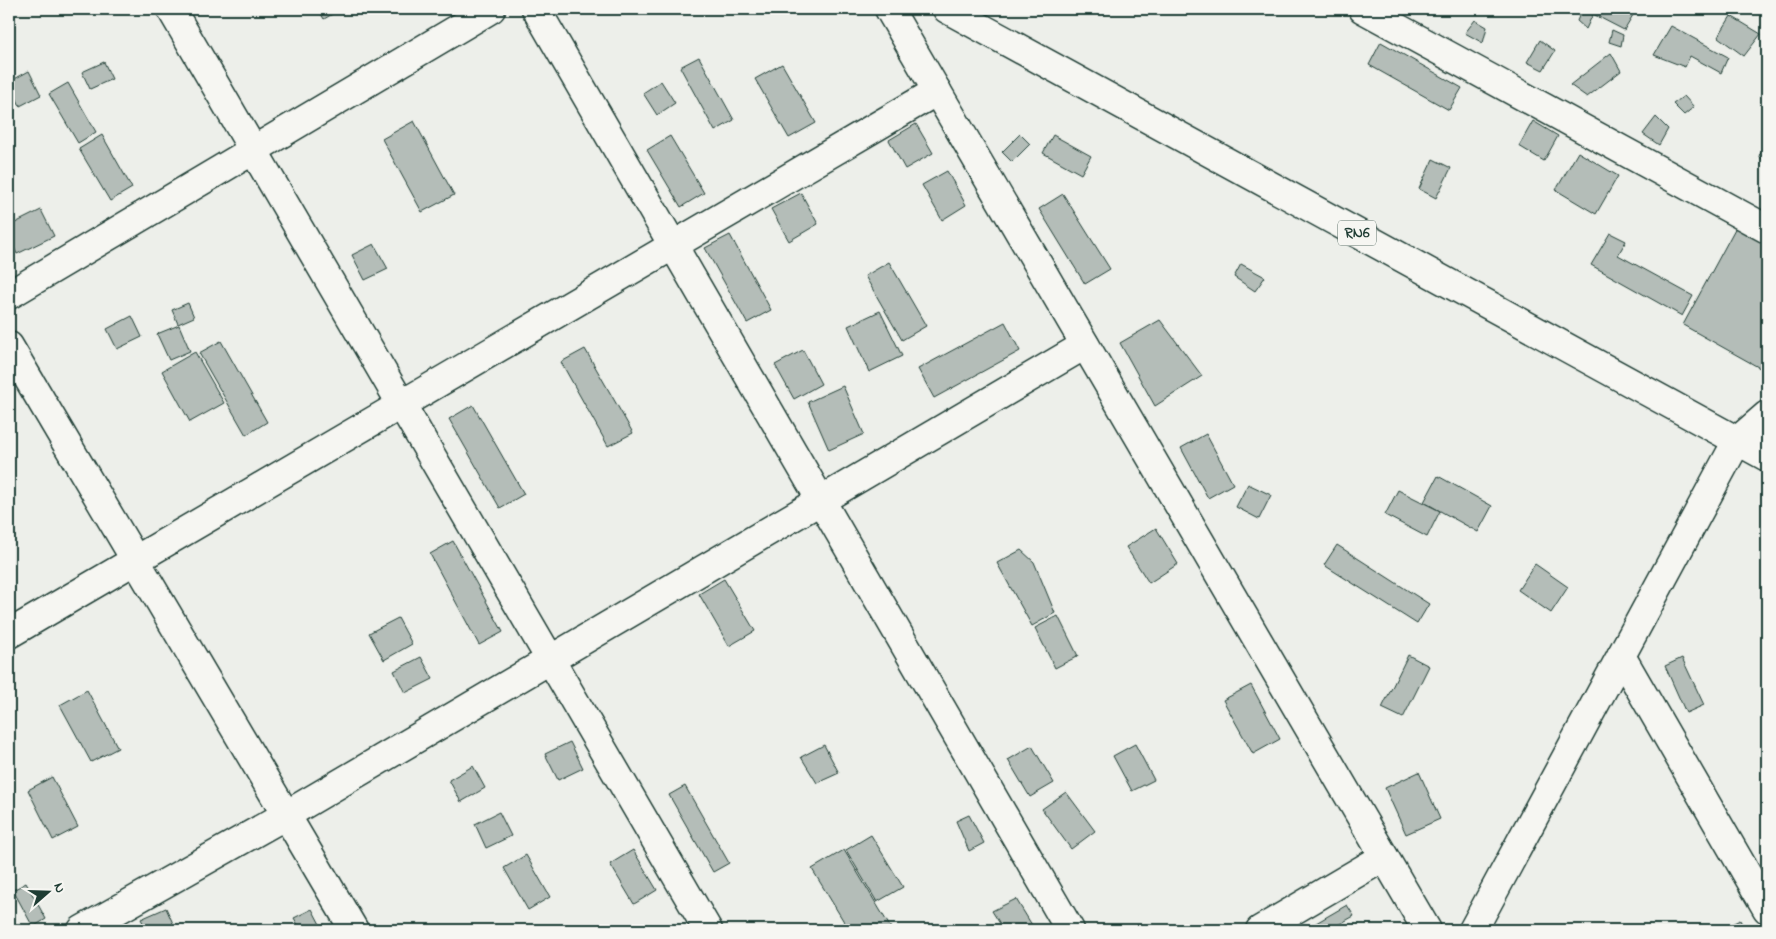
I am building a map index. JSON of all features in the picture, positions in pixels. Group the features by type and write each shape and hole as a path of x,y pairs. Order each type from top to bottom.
{"street":[{"path":"171,9 708,930"},
{"path":"9,295 491,9"},
{"path":"536,9 1070,930"},
{"path":"889,9 1427,930"},
{"name":"RN6","path":"947,9 1767,457"},
{"path":"1363,9 1767,229"},
{"path":"9,634 937,91"},
{"path":"9,346 354,930"},
{"path":"82,930 286,815 1085,346"},
{"path":"1472,930 1737,440 1767,415"},
{"path":"1621,656 1767,909"},
{"path":"1260,930 1384,857"}],"building":[{"path":"318,9 341,9 324,19"},
{"path":"1582,9 1636,10 1624,30 1593,14 1586,29 1577,21"},
{"path":"1731,16 1761,34 1744,56 1718,37"},
{"path":"1475,20 1487,27 1483,43 1465,33"},
{"path":"1671,26 1728,57 1721,73 1690,56 1685,67 1654,55"},
{"path":"1612,30 1623,35 1621,46 1609,42"},
{"path":"1540,40 1555,51 1543,70 1527,62"},
{"path":"1381,42 1462,88 1449,110 1369,65"},
{"path":"1611,53 1621,71 1587,97 1570,85"},
{"path":"699,57 734,120 715,131 680,67"},
{"path":"104,62 112,79 90,89 82,72"},
{"path":"782,64 816,123 789,138 755,79"},
{"path":"29,71 41,95 20,106 9,82"},
{"path":"661,81 675,103 657,115 643,93"},
{"path":"68,83 96,132 78,143 49,94"},
{"path":"1684,96 1694,107 1684,115 1673,104"},
{"path":"1656,117 1668,129 1659,145 1643,134"},
{"path":"414,121 454,195 422,212 382,139"},
{"path":"1533,121 1558,136 1544,161 1519,146"},
{"path":"916,124 933,153 905,169 889,140"},
{"path":"1020,134 1030,144 1012,162 1002,152"},
{"path":"102,135 132,188 110,201 79,149"},
{"path":"1053,135 1091,156 1081,174 1043,153"},
{"path":"670,136 704,193 681,207 647,150"},
{"path":"1767,147 1767,164 1766,165 1759,155"},
{"path":"1578,152 1618,176 1596,214 1556,190"},
{"path":"1433,159 1451,168 1436,198 1419,189"},
{"path":"947,171 966,205 942,220 922,185"},
{"path":"801,193 818,224 789,241 771,209"},
{"path":"1063,194 1110,269 1085,284 1039,209"},
{"path":"41,210 54,236 17,254 9,237 9,226"},
{"path":"1737,225 1767,242 1767,372 1683,325"},
{"path":"1610,233 1626,241 1618,255 1693,296 1682,316 1591,265"},
{"path":"730,235 771,310 747,323 705,248"},
{"path":"374,244 388,269 365,280 352,255"},
{"path":"889,262 926,326 902,340 865,276"},
{"path":"1241,264 1265,277 1255,291 1234,277"},
{"path":"188,303 194,317 178,324 172,310"},
{"path":"880,311 902,356 869,372 848,326"},
{"path":"132,316 142,337 117,349 107,329"},
{"path":"1160,320 1202,376 1155,406 1120,343"},
{"path":"1005,322 1020,351 934,398 918,369"},
{"path":"179,325 190,351 169,360 157,334"},
{"path":"221,341 267,422 246,435 199,353"},
{"path":"585,349 633,433 608,446 561,362"},
{"path":"803,350 821,384 794,399 775,365"},
{"path":"195,352 224,403 190,422 162,371"},
{"path":"843,386 864,434 829,450 808,402"},
{"path":"473,405 524,494 500,508 449,419"},
{"path":"1206,434 1233,484 1208,498 1181,448"},
{"path":"1438,476 1492,506 1478,532 1424,502"},
{"path":"1248,484 1271,495 1259,519 1236,507"},
{"path":"1398,490 1440,511 1427,537 1385,515"},
{"path":"1156,528 1178,564 1149,583 1126,547"},
{"path":"453,541 503,632 479,645 430,554"},
{"path":"1337,545 1429,604 1417,624 1324,565"},
{"path":"1021,550 1034,562 1055,613 1032,626 997,563"},
{"path":"1535,564 1568,587 1551,613 1518,590"},
{"path":"724,579 755,631 729,646 699,594"},
{"path":"1058,616 1078,656 1055,668 1035,628"},
{"path":"398,618 412,644 384,660 369,633"},
{"path":"1408,655 1429,666 1403,718 1382,708"},
{"path":"421,657 433,679 405,693 394,671"},
{"path":"1682,658 1704,705 1686,713 1665,666"},
{"path":"1251,685 1280,739 1253,754 1223,700"},
{"path":"87,690 118,748 91,762 60,705"},
{"path":"570,742 583,768 558,780 545,754"},
{"path":"1135,744 1154,780 1132,791 1113,756"},
{"path":"824,745 839,773 817,783 801,757"},
{"path":"1032,746 1054,783 1030,797 1008,760"},
{"path":"473,766 485,788 461,802 449,780"},
{"path":"1419,772 1440,819 1406,834 1385,788"},
{"path":"52,777 78,827 53,840 28,790"},
{"path":"685,786 729,863 713,872 669,795"},
{"path":"1066,792 1095,831 1071,849 1042,809"},
{"path":"499,812 511,836 486,848 475,824"},
{"path":"969,815 984,843 969,851 956,821"},
{"path":"871,835 903,887 877,902 846,850"},
{"path":"633,850 657,890 634,904 610,864"},
{"path":"844,850 892,930 849,930 812,869"},
{"path":"526,855 550,897 528,910 504,868"},
{"path":"26,883 46,919 33,927 13,890"},
{"path":"1016,899 1035,930 1004,930 992,911"},
{"path":"1347,905 1354,916 1329,930 1304,930"},
{"path":"166,908 176,930 147,930 141,919"},
{"path":"312,909 323,930 301,930 294,918"},
{"path":"1740,920 1745,930 1719,930"}]}
